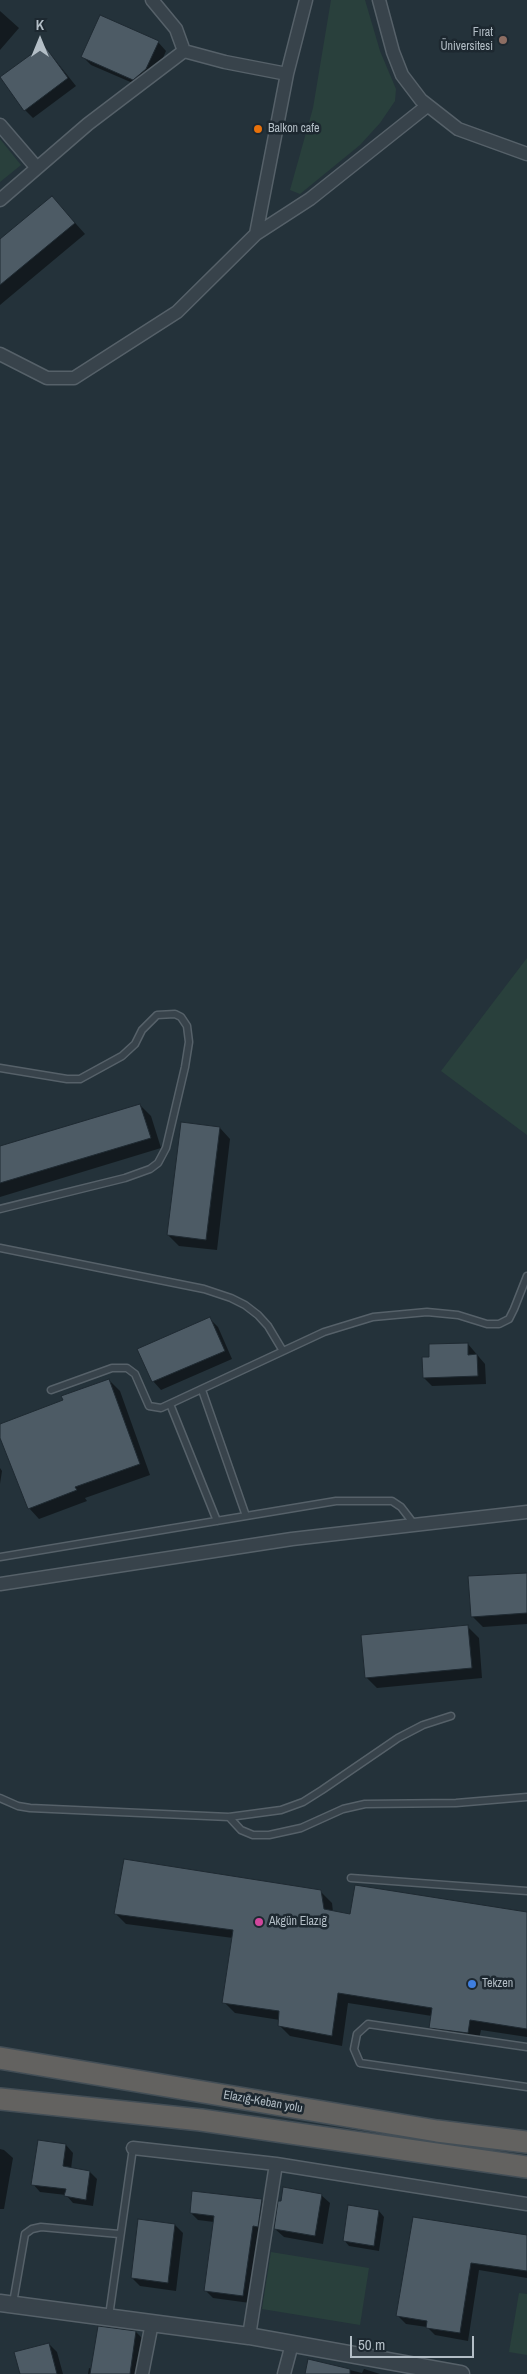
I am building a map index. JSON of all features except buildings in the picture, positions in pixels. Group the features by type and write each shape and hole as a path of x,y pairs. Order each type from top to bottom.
{"highway":[{"path":"0,2047 9,2059"},
{"name":"Elazığ-Keban yolu","path":"9,2059 437,2131 527,2142"},
{"name":"Elazığ-Keban yolu","path":"0,2099 201,2120 527,2167"}],"street":[{"path":"152,0 176,29 184,51"},
{"path":"256,234 287,74 306,0"},
{"path":"379,0 393,52 402,75 427,106 458,129 527,154"},
{"path":"184,51 225,62 287,74"},
{"path":"0,200 88,124 184,51"},
{"path":"0,354 47,378 74,378 176,312 256,234 310,199 427,106"},
{"path":"0,125 37,168"},
{"path":"0,1584 292,1540 527,1512"},
{"path":"133,2148 276,2164 527,2204"},
{"path":"249,2336 276,2164"},
{"path":"7,2304 249,2336 423,2370 461,2374"},
{"path":"142,2374 152,2323"},
{"path":"284,2374 292,2344"}],"lane":[{"path":"0,1068 68,1080 80,1079 122,1056 135,1044 142,1030 157,1015 175,1014 182,1017 187,1026 189,1042 185,1067 166,1148 158,1163 144,1172 125,1178 0,1209"},
{"path":"0,1248 204,1289 231,1298 245,1305 258,1315 268,1326 283,1351"},
{"path":"51,1390 112,1368 127,1368 135,1374 149,1406 155,1408 170,1404 202,1390 324,1332 373,1318 403,1313 426,1312 458,1315 487,1324 499,1324 509,1319 527,1276"},
{"path":"202,1390 246,1516"},
{"path":"170,1404 217,1521"},
{"path":"0,1557 336,1501 380,1500 392,1502 401,1507 414,1524"},
{"path":"0,1798 18,1806 30,1808 229,1817 281,1810 303,1802 398,1738 423,1725 451,1716"},
{"path":"229,1817 241,1830 253,1834 269,1834 301,1828 343,1809 365,1804 456,1803 527,1797"},
{"path":"351,1878 527,1891"},
{"path":"527,2047 368,2024 357,2034 354,2049 360,2063 527,2088"},
{"path":"108,2317 133,2148"},
{"path":"7,2304 25,2234 28,2231 41,2227 119,2234"}],"green space":[{"path":"331,0 365,0 380,51 396,89 395,101 380,123 360,145 300,194 290,190 313,108"},
{"path":"0,139 21,165 0,182"},
{"path":"527,958 527,1135 441,1071"},
{"path":"271,2252 369,2268 360,2325 262,2309"},
{"path":"519,2293 527,2294 527,2355 509,2352"}],"place":[{"name":"Fırat Üniversitesi","path":"503,40"},
{"name":"Balkon cafe","path":"258,129"},
{"name":"Akgün Elazığ","path":"259,1922"},
{"name":"Tekzen","path":"472,1984"}]}
